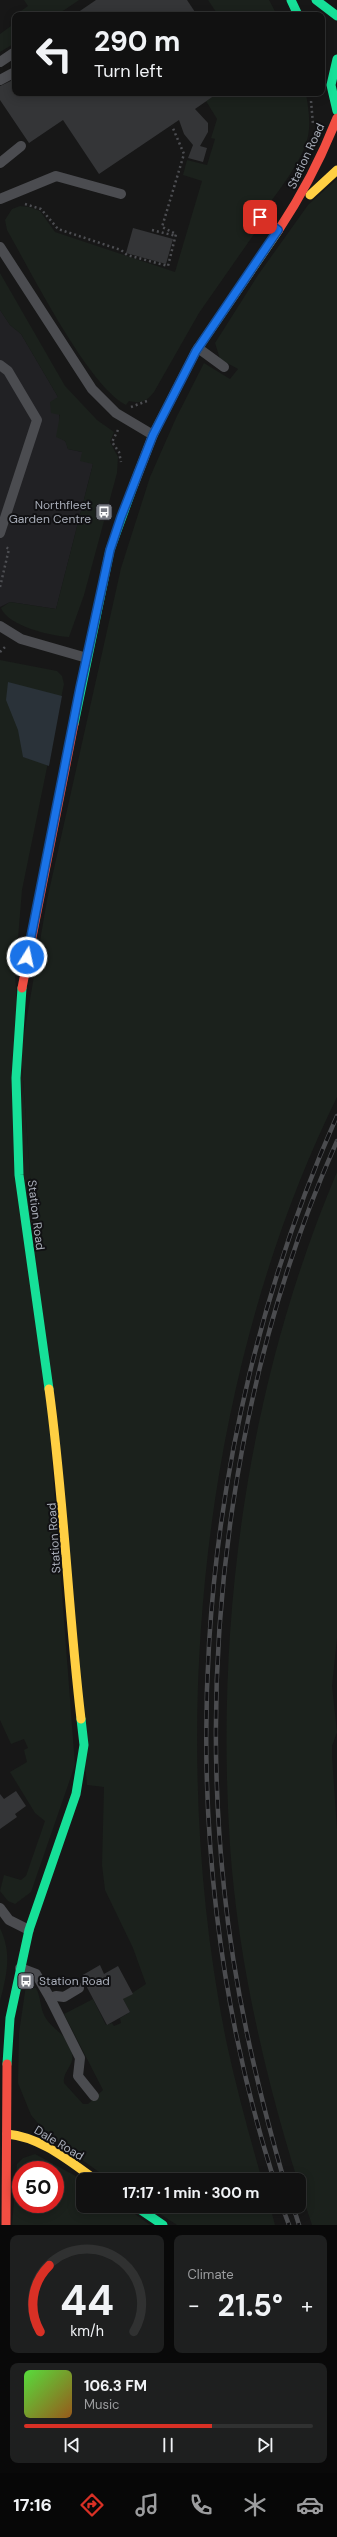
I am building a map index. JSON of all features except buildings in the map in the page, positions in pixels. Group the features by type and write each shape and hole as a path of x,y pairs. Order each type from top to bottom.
{"main road":[{"path":"291,0 297,12"},
{"path":"316,0 337,16"},
{"path":"330,84 337,59"},
{"path":"325,73 330,84 331,96 337,111"},
{"name":"Station Road","path":"6,2225 8,2049 10,2018 29,1930 57,1853 76,1794 82,1764 84,1740 71,1631 60,1460 20,1183 16,1092 19,1016 23,981 110,550 153,435 198,348 297,203 318,165 337,118"},
{"name":"Station Road","path":"297,203 311,194 337,170"},
{"name":"Dale Road","path":"7,2134 19,2134 34,2141 85,2173"},
{"path":"145,2213 163,2225"}],"lane":[{"path":"0,62 12,54"},
{"path":"0,80 12,74"},
{"path":"0,163 21,146"},
{"path":"0,199 56,176 121,194"},
{"path":"260,217 278,230"},
{"path":"0,247 92,389 116,413 153,435"},
{"path":"198,348 224,367"},
{"path":"0,365 8,371 37,420 0,533"},
{"path":"0,626 21,639 87,658"},
{"path":"0,1908 9,1920 29,1930"},
{"path":"20,1968 36,1974 50,1998 80,2058 78,2076 94,2096"},
{"path":"50,1998 56,1996 64,1997 79,1988"}],"path":[{"path":"172,126 184,154 162,228 176,233 176,236"},
{"path":"18,191 24,203 41,209 58,229 120,250 128,255 168,266 176,236"},
{"path":"152,230 176,236"},
{"path":"0,545 9,549 0,587"}],"shaded area":[{"path":"24,0 79,0 61,12 21,12 28,6"},
{"path":"208,0 269,0 275,12 216,12"},
{"path":"12,25 12,45 0,52 0,34"},
{"path":"214,96 306,96 309,120 308,136 300,158 257,221 259,227 199,313 154,392 149,398 143,401 129,401 126,405 111,394 78,352 45,298 7,230 5,220 12,209 20,206 29,207 40,211 55,232 175,272 202,181 183,175 187,160 207,165 215,139 211,138 217,119 206,101"},
{"path":"337,179 337,1097 290,1205 253,1319 226,1438 207,1559 198,1682 198,1804 208,1924 226,2040 238,2093 260,2173 100,2173 49,2136 31,2115 18,2083 19,2033 26,1985 36,1988 45,2017 64,2037 70,2047 72,2062 65,2075 64,2083 83,2104 88,2104 103,2090 64,2014 93,1999 106,2025 112,2023 114,2026 121,2023 120,2018 130,2012 123,1999 146,1984 133,1948 105,1890 102,1865 104,1787 87,1785 36,1261 21,1052 47,900 121,568 150,477 176,418 204,363 230,379 238,369 220,359 215,343 258,275 308,205"},
{"path":"0,273 65,386 97,420 114,432 110,442 118,457 117,473 84,595 69,637 52,635 21,625 12,620 1,608 10,602 56,609 93,464 80,461 82,452 68,449 65,441 56,437 60,415 51,413 50,402 58,397 21,334 10,325 0,310"},
{"path":"0,310 10,325 21,334 58,397 61,438 66,442 68,449 82,452 93,464 56,609 10,602 0,607"},
{"path":"0,660 57,671 62,676 64,684 22,890 15,975 75,1765 31,1892 15,1904 8,1901 0,1891 4,1875 21,1880 26,1876 45,1821 35,1813 10,1772 27,1762 24,1750 28,1748 24,1739 11,1744 0,1720"},
{"path":"8,682 62,696 49,766 23,757 18,730 6,700"},
{"path":"337,1172 337,1638 332,1686 337,1732 332,1746 332,1756 337,1829 337,2225 312,2225 306,2207 306,2173 295,2173 259,2039 249,1991 234,1894 230,1846 227,1760 228,1674 234,1588 244,1502 260,1417 281,1334 306,1252"},
{"path":"0,1928 6,1946 7,1964 5,1982 0,2001"},
{"path":"35,2154 48,2161 20,2161 23,2158"},
{"path":"64,2170 76,2176 76,2213 134,2213 150,2225 12,2225 13,2213 64,2213"},
{"path":"159,2213 272,2213 275,2225 177,2225"}],"railway":[{"path":"272,2173 239,2049 217,1914 207,1779 209,1642 223,1507 250,1373 288,1243 337,1116"},
{"path":"282,2173 264,2108 247,2035 228,1925 224,1888 217,1794 216,1699 221,1603 232,1507 250,1413 273,1319 302,1229 337,1141"},
{"path":"285,2213 289,2225"},
{"path":"295,2213 299,2225"}],"traffic: fast":[{"path":"291,0 297,12"},
{"path":"316,0 337,16"},
{"path":"337,59 331,85 337,111"},
{"path":"74,724 110,550 134,484"},
{"path":"22,988 16,1078 19,1175 49,1389"},
{"path":"7,2064 10,2018 29,1930 76,1794 84,1745 81,1719"},
{"path":"145,2213 163,2225"}],"traffic: slow":[{"path":"310,195 337,170"},
{"path":"134,484 153,435 196,351 278,231"},
{"path":"49,1389 81,1719"},
{"path":"7,2134 19,2136 43,2145 86,2173"}],"traffic: jam":[{"path":"278,231 310,176 337,118"},
{"path":"22,988 74,724"},
{"path":"6,2225 7,2064"}],"place":[{"name":"Northfleet Garden Centre","path":"104,512"},
{"name":"Station Road","path":"26,1981"}],"route":[{"path":"27,957 80,688 110,550 121,517 153,435 196,351 278,230 260,217"}]}
